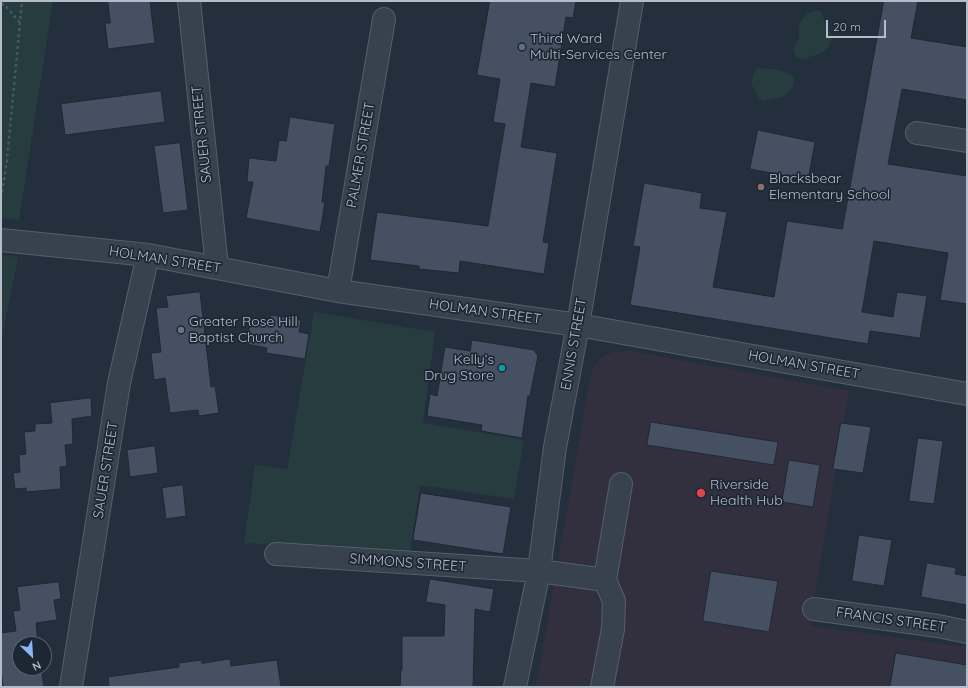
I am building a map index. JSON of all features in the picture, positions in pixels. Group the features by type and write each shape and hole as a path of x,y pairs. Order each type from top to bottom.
{"street":[{"name":"SAUER STREET","path":"189,1 217,267"},
{"name":"ENNIS STREET","path":"515,687 539,571 555,447 578,325 632,1"},
{"name":"PALMER STREET","path":"338,291 384,19"},
{"path":"917,133 967,141"},
{"name":"HOLMAN STREET","path":"1,240 148,255 338,291 578,325 967,394"},
{"name":"SAUER STREET","path":"71,687 120,383 148,255"},
{"path":"602,687 613,629 614,602 605,580 621,484"},
{"name":"SIMMONS STREET","path":"276,554 539,571 605,580"},
{"name":"FRANCIS STREET","path":"814,609 967,632"}],"path":[{"path":"1,198 7,160 22,1"},
{"path":"1,4 5,6 20,23"}],"shaded area":[{"name":"Riverside Health Hub","path":"630,351 849,391 810,626 967,647 967,687 536,687 590,379 594,366 602,357 613,352"}],"green space":[{"path":"1,1 53,1 19,220 1,218"},
{"path":"813,11 821,11 827,28 833,36 831,43 823,52 807,59 801,59 794,53 793,49 799,39 799,24 807,14"},
{"path":"756,68 776,69 793,76 794,83 792,89 781,98 763,101 759,98 751,83"},
{"path":"1,255 18,257 1,342"},
{"path":"314,312 435,332 423,423 524,440 514,499 420,485 410,552 244,543 255,465 287,469"}],"building":[{"path":"108,1 150,1 155,43 108,49 105,23 110,23"},
{"path":"490,1 576,1 573,18 566,17 555,87 531,83 521,147 557,153 543,242 549,243 544,274 460,261 459,273 419,269 419,266 370,260 377,212 488,226 505,124 493,122 500,79 477,75"},
{"path":"884,1 918,1 911,38 967,47 967,100 902,89 888,164 967,176 967,304 940,300 948,253 874,241 862,312 893,317 897,292 927,296 920,338 870,331 868,344 630,305 640,247 633,246 644,183 702,193 700,208 727,212 713,287 774,297 787,221 842,229"},
{"path":"161,91 165,122 65,135 61,104"},
{"path":"290,117 335,124 329,166 326,166 322,202 325,202 320,232 246,218 253,182 247,182 249,158 276,161 279,140 286,141"},
{"path":"758,130 815,142 808,180 750,169"},
{"path":"180,143 188,210 163,213 154,146"},
{"name":"Greater Rose Hill Baptist Church","path":"200,292 211,387 215,386 219,413 199,416 198,410 170,413 165,378 154,380 151,353 161,352 156,308 168,307 166,296"},
{"path":"271,315 301,320 299,332 309,334 305,359 266,353 267,348 246,344 251,318 270,321"},
{"path":"472,340 534,350 538,356 530,396 528,396 522,438 481,431 482,425 427,416 430,394 437,396 445,347 470,351"},
{"path":"91,398 92,416 72,419 73,444 65,445 67,466 60,467 61,489 26,492 26,488 15,489 13,473 20,472 19,455 26,454 24,432 35,431 35,424 52,423 50,403"},
{"path":"651,422 778,442 774,465 647,445"},
{"path":"841,423 871,427 863,473 833,469"},
{"path":"918,438 943,441 934,504 909,501"},
{"path":"155,446 158,473 130,477 127,450"},
{"path":"789,460 820,465 813,507 782,502"},
{"path":"183,485 186,516 166,519 162,488"},
{"path":"421,493 511,507 503,554 413,540"},
{"path":"859,535 892,540 884,586 852,581"},
{"path":"927,563 956,568 955,574 967,576 967,605 921,597"},
{"path":"711,571 778,581 769,632 703,621"},
{"path":"430,579 494,589 490,612 475,609 473,687 400,687 402,670 402,636 444,636 445,605 426,602"},
{"path":"59,582 61,599 54,600 57,620 36,623 37,636 12,636 12,676 42,676 44,687 3,687 1,669 1,633 16,631 13,611 20,610 17,587"},
{"path":"896,653 967,665 967,687 890,687"},
{"path":"230,659 231,666 277,660 281,687 109,687 108,677 179,667 179,663 202,660 202,663"}],"place":[{"name":"Third Ward Multi-Services Center","path":"522,47"},
{"name":"Blacksbear Elementary School","path":"761,187"},
{"name":"Greater Rose Hill Baptist Church","path":"181,330"},
{"name":"Kelly’s Drug Store","path":"502,368"},
{"name":"Riverside Health Hub","path":"701,493"}]}
